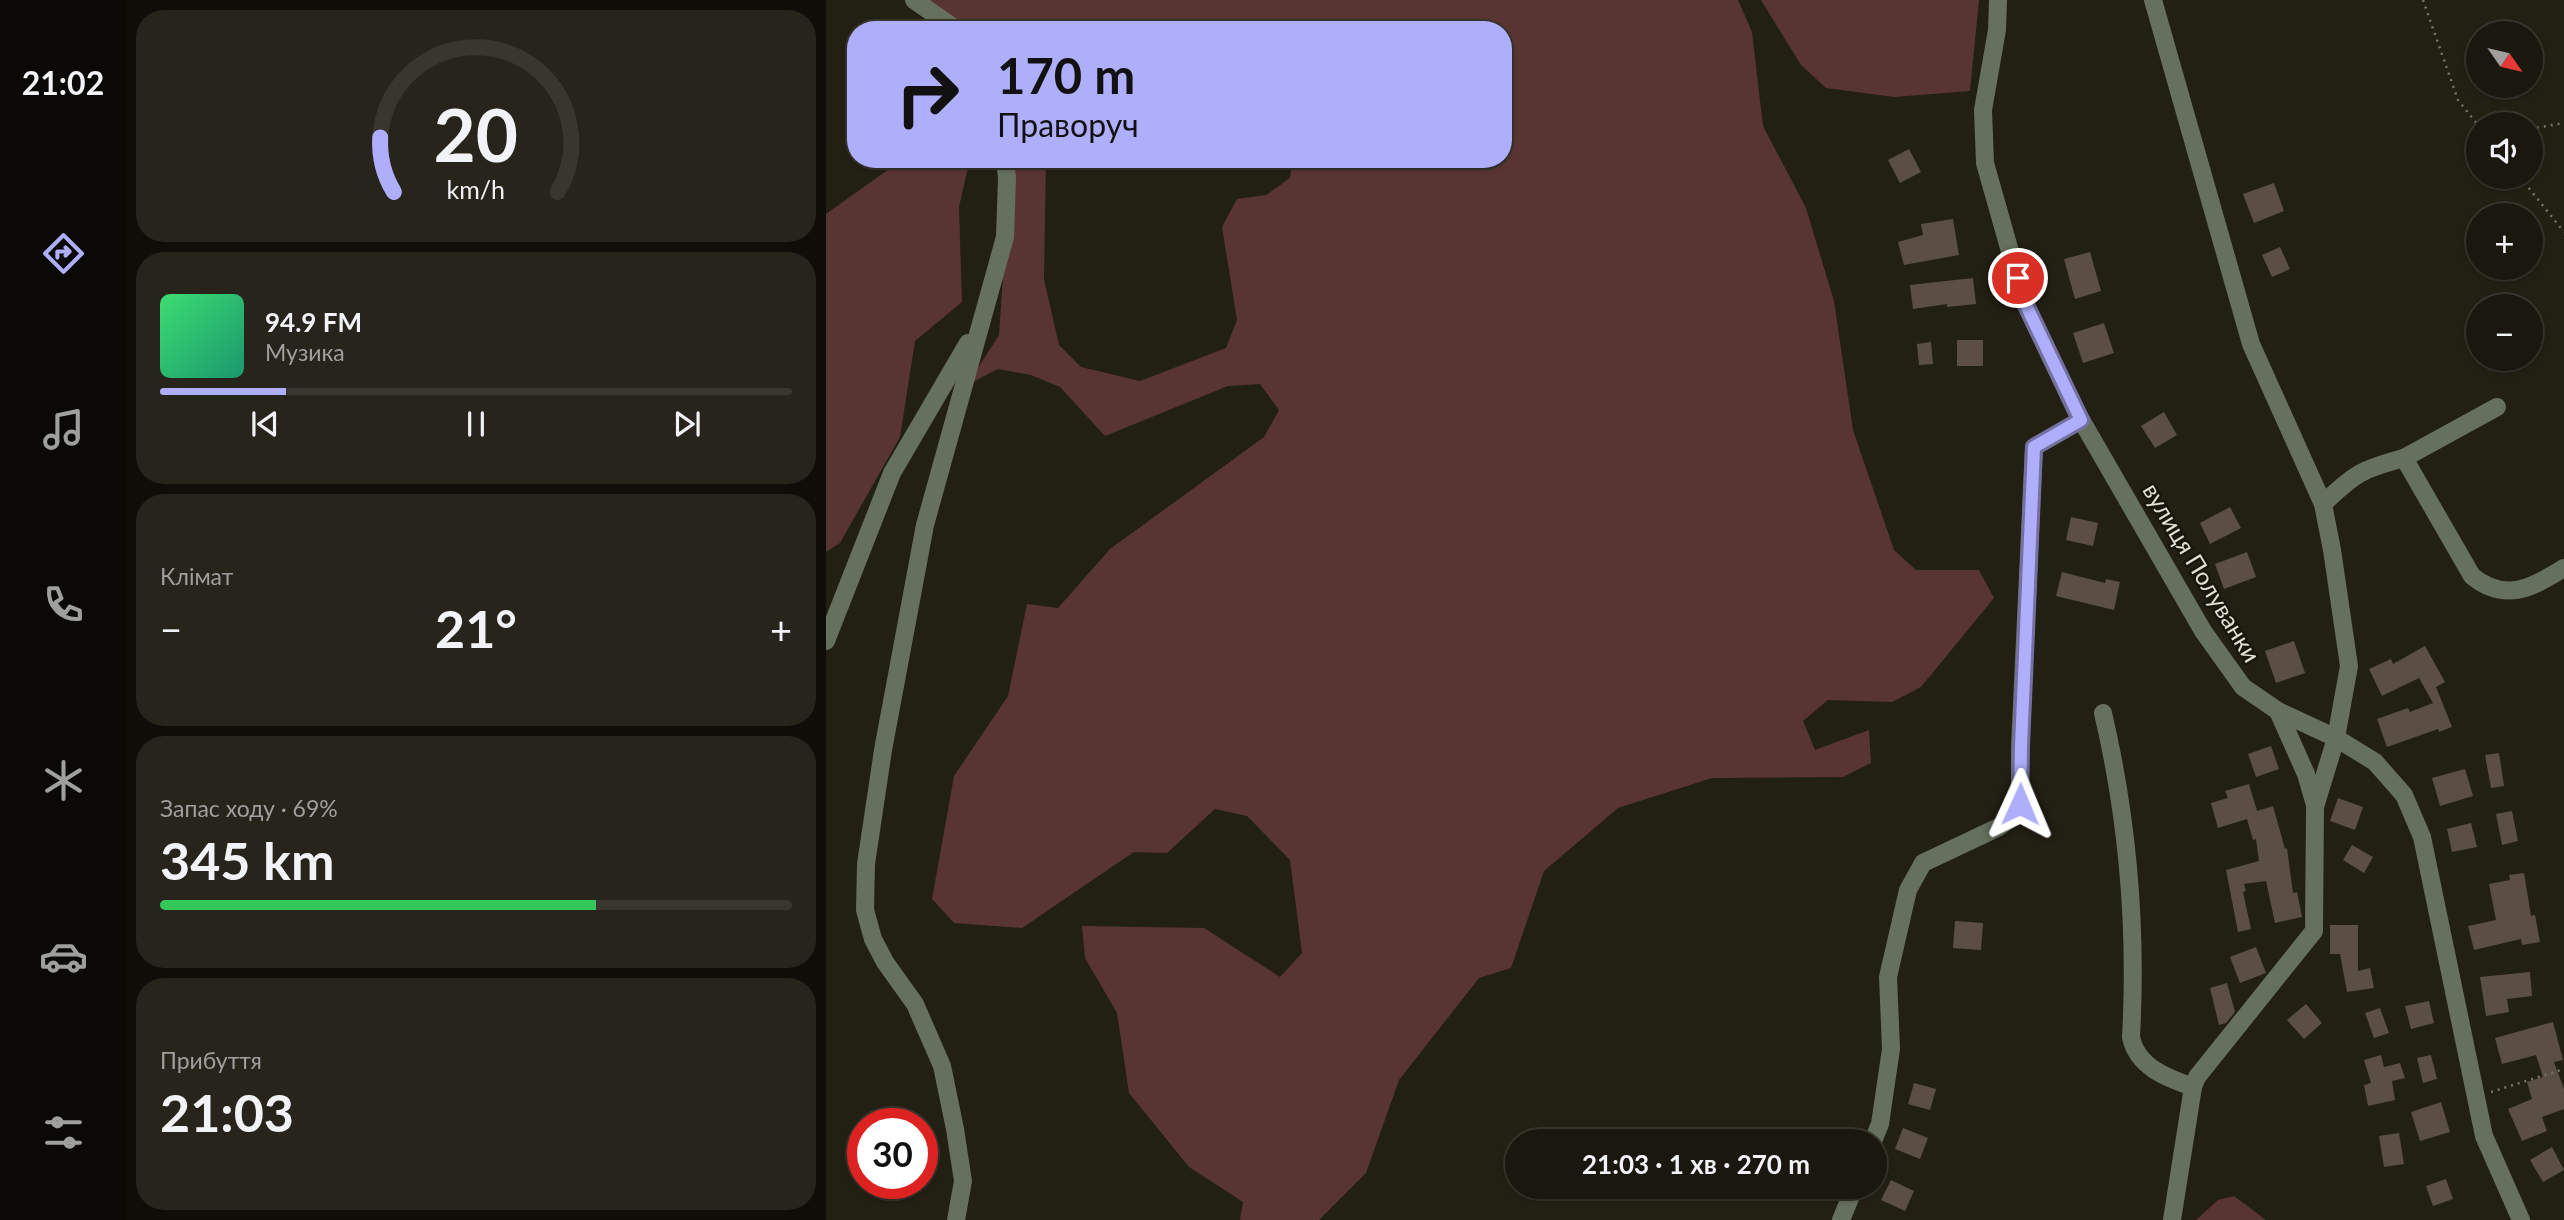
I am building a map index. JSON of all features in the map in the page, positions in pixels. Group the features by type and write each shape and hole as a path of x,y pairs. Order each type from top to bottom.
{"street":[{"path":"914,0 944,21"},
{"name":"вулиця Полуванки","path":"1998,0 1997,30 1983,110 1985,163 2024,301 2081,420 2203,631 2243,687 2278,711 2336,738 2375,762 2404,795 2421,836 2484,1136 2521,1220"},
{"path":"2153,0 2251,344 2323,504 2349,666 2336,738 2315,807"},
{"path":"956,1220 963,1181 956,1129 942,1066 915,1004 885,962 873,939 865,910 866,864 883,750 925,525 1005,237 1006,168"},
{"path":"826,641 892,473 984,316"},
{"path":"2323,504 2350,478 2371,467 2404,458 2497,407"},
{"path":"1878,1129 1891,1049 1888,977 1908,890 1923,863 1999,827 2010,820 2020,804 2034,447 2081,420"},
{"path":"2404,458 2472,576 2484,586 2496,590 2522,591 2564,568"},
{"path":"2172,1220 2193,1087 2197,1077 2314,931 2315,807 2306,774 2278,711"},
{"path":"2103,713 2118,781 2129,876 2134,943 2130,1037 2136,1053 2163,1076 2193,1087"},
{"path":"1841,1220 1850,1199"}],"path":[{"path":"2423,0 2458,100 2468,112"},
{"path":"2543,127 2564,123"},
{"path":"2529,189 2564,232"},
{"path":"2474,1097 2564,1069"}],"shaded area":[{"path":"922,0 1738,0 1752,32 1763,126 1806,208 1834,301 1853,430 1894,550 1916,570 1979,570 1994,598 1921,687 1892,702 1828,700 1803,721 1815,750 1869,730 1871,763 1843,777 1712,778 1618,808 1544,871 1511,968 1479,978 1399,1080 1366,1173 1319,1220 1240,1220 1243,1202 1189,1167 1129,1093 1117,1013 1085,958 1082,926 1204,928 1280,977 1302,953 1290,860 1247,816 1215,809 1167,853 1134,852 1022,928 954,923 932,899 954,776 1008,696 1027,604 1058,608 1110,549 1264,437 1279,410 1260,384 1228,386 1105,436 1060,387 1031,375 998,369 967,385 999,335 1010,168 1046,168 1044,279 1059,345 1081,367 1140,381 1226,348 1237,320 1222,227 1237,199 1266,195 1290,178 1291,168 1512,168 1512,21 954,21"},
{"path":"1761,0 1979,0 1970,91 1894,97 1826,88 1801,65"},
{"path":"890,168 968,168 959,207 962,302 915,341 900,437 840,543 826,552 826,214"},
{"path":"2234,1196 2266,1220 2196,1220 2218,1200"}],"building":[{"path":"1909,149 1921,172 1900,183 1888,160"},
{"path":"2274,183 2284,211 2254,223 2243,194"},
{"path":"1953,219 1959,255 1904,265 1898,242 1923,235 1921,224"},
{"path":"2280,247 2290,269 2272,277 2262,255"},
{"path":"2090,252 2101,291 2075,299 2064,259"},
{"path":"1973,278 1976,304 1947,307 1947,304 1913,309 1910,285"},
{"path":"2104,323 2114,353 2083,363 2073,333"},
{"path":"1957,340 1983,340 1983,366 1957,366"},
{"path":"1931,342 1933,364 1919,365 1917,344"},
{"path":"2164,412 2177,435 2155,448 2141,426"},
{"path":"2230,507 2241,528 2210,544 2200,523"},
{"path":"2071,517 2098,523 2093,546 2066,540"},
{"path":"2247,552 2256,577 2224,589 2215,564"},
{"path":"2062,572 2105,583 2106,579 2120,582 2114,610 2056,596"},
{"path":"2294,641 2305,673 2276,683 2265,651"},
{"path":"2425,646 2445,682 2436,687 2452,727 2439,732 2438,729 2387,747 2377,719 2408,708 2410,712 2433,703 2419,678 2382,696 2369,669 2391,659 2393,664"},
{"path":"2271,746 2279,769 2256,777 2248,754"},
{"path":"2499,753 2504,786 2491,788 2485,755"},
{"path":"2465,769 2473,796 2440,806 2432,778"},
{"path":"2249,784 2257,811 2273,806 2285,849 2287,848 2293,893 2297,892 2302,917 2275,923 2266,881 2244,884 2246,891 2243,892 2251,929 2238,932 2226,870 2259,861 2256,839 2253,840 2247,819 2218,828 2211,803 2228,798 2225,791"},
{"path":"2338,798 2363,807 2355,830 2330,821"},
{"path":"2512,811 2518,841 2502,845 2496,814"},
{"path":"2471,823 2477,847 2452,852 2447,829"},
{"path":"2352,845 2373,857 2364,873 2343,860"},
{"path":"2524,873 2531,916 2535,915 2540,942 2522,945 2521,939 2474,950 2468,926 2496,920 2489,884 2510,880 2509,875"},
{"path":"1955,921 1983,923 1981,950 1953,948"},
{"path":"2330,925 2358,925 2358,971 2370,968 2374,988 2347,992 2340,954 2330,954"},
{"path":"2256,947 2266,973 2240,983 2230,957"},
{"path":"2530,972 2532,996 2507,999 2509,1012 2486,1016 2480,977"},
{"path":"2227,983 2235,1012 2226,1023 2219,1025 2210,988"},
{"path":"2429,1001 2434,1023 2411,1029 2405,1006"},
{"path":"2306,1004 2322,1023 2304,1039 2287,1020"},
{"path":"2380,1008 2389,1033 2374,1038 2365,1013"},
{"path":"2553,1022 2563,1060 2554,1062 2564,1089 2564,1109 2542,1117 2547,1131 2522,1141 2508,1109 2532,1099 2527,1082 2543,1077 2536,1055 2502,1064 2495,1038"},
{"path":"2381,1055 2384,1067 2400,1063 2405,1078 2392,1081 2395,1100 2368,1106 2364,1085 2371,1083 2364,1060"},
{"path":"2431,1055 2437,1079 2423,1083 2417,1058"},
{"path":"1914,1083 1936,1089 1930,1110 1908,1104"},
{"path":"2441,1102 2450,1132 2420,1141 2411,1112"},
{"path":"1903,1128 1928,1138 1920,1159 1895,1149"},
{"path":"2399,1133 2404,1164 2384,1167 2379,1136"},
{"path":"2552,1147 2564,1170 2543,1182 2530,1160"},
{"path":"2446,1179 2453,1199 2433,1206 2426,1186"},
{"path":"1891,1180 1914,1191 1905,1211 1881,1200 1887,1199 1887,1188"}],"route":[{"path":"2018,278 2024,301 2081,420 2034,447 2020,804"}]}
